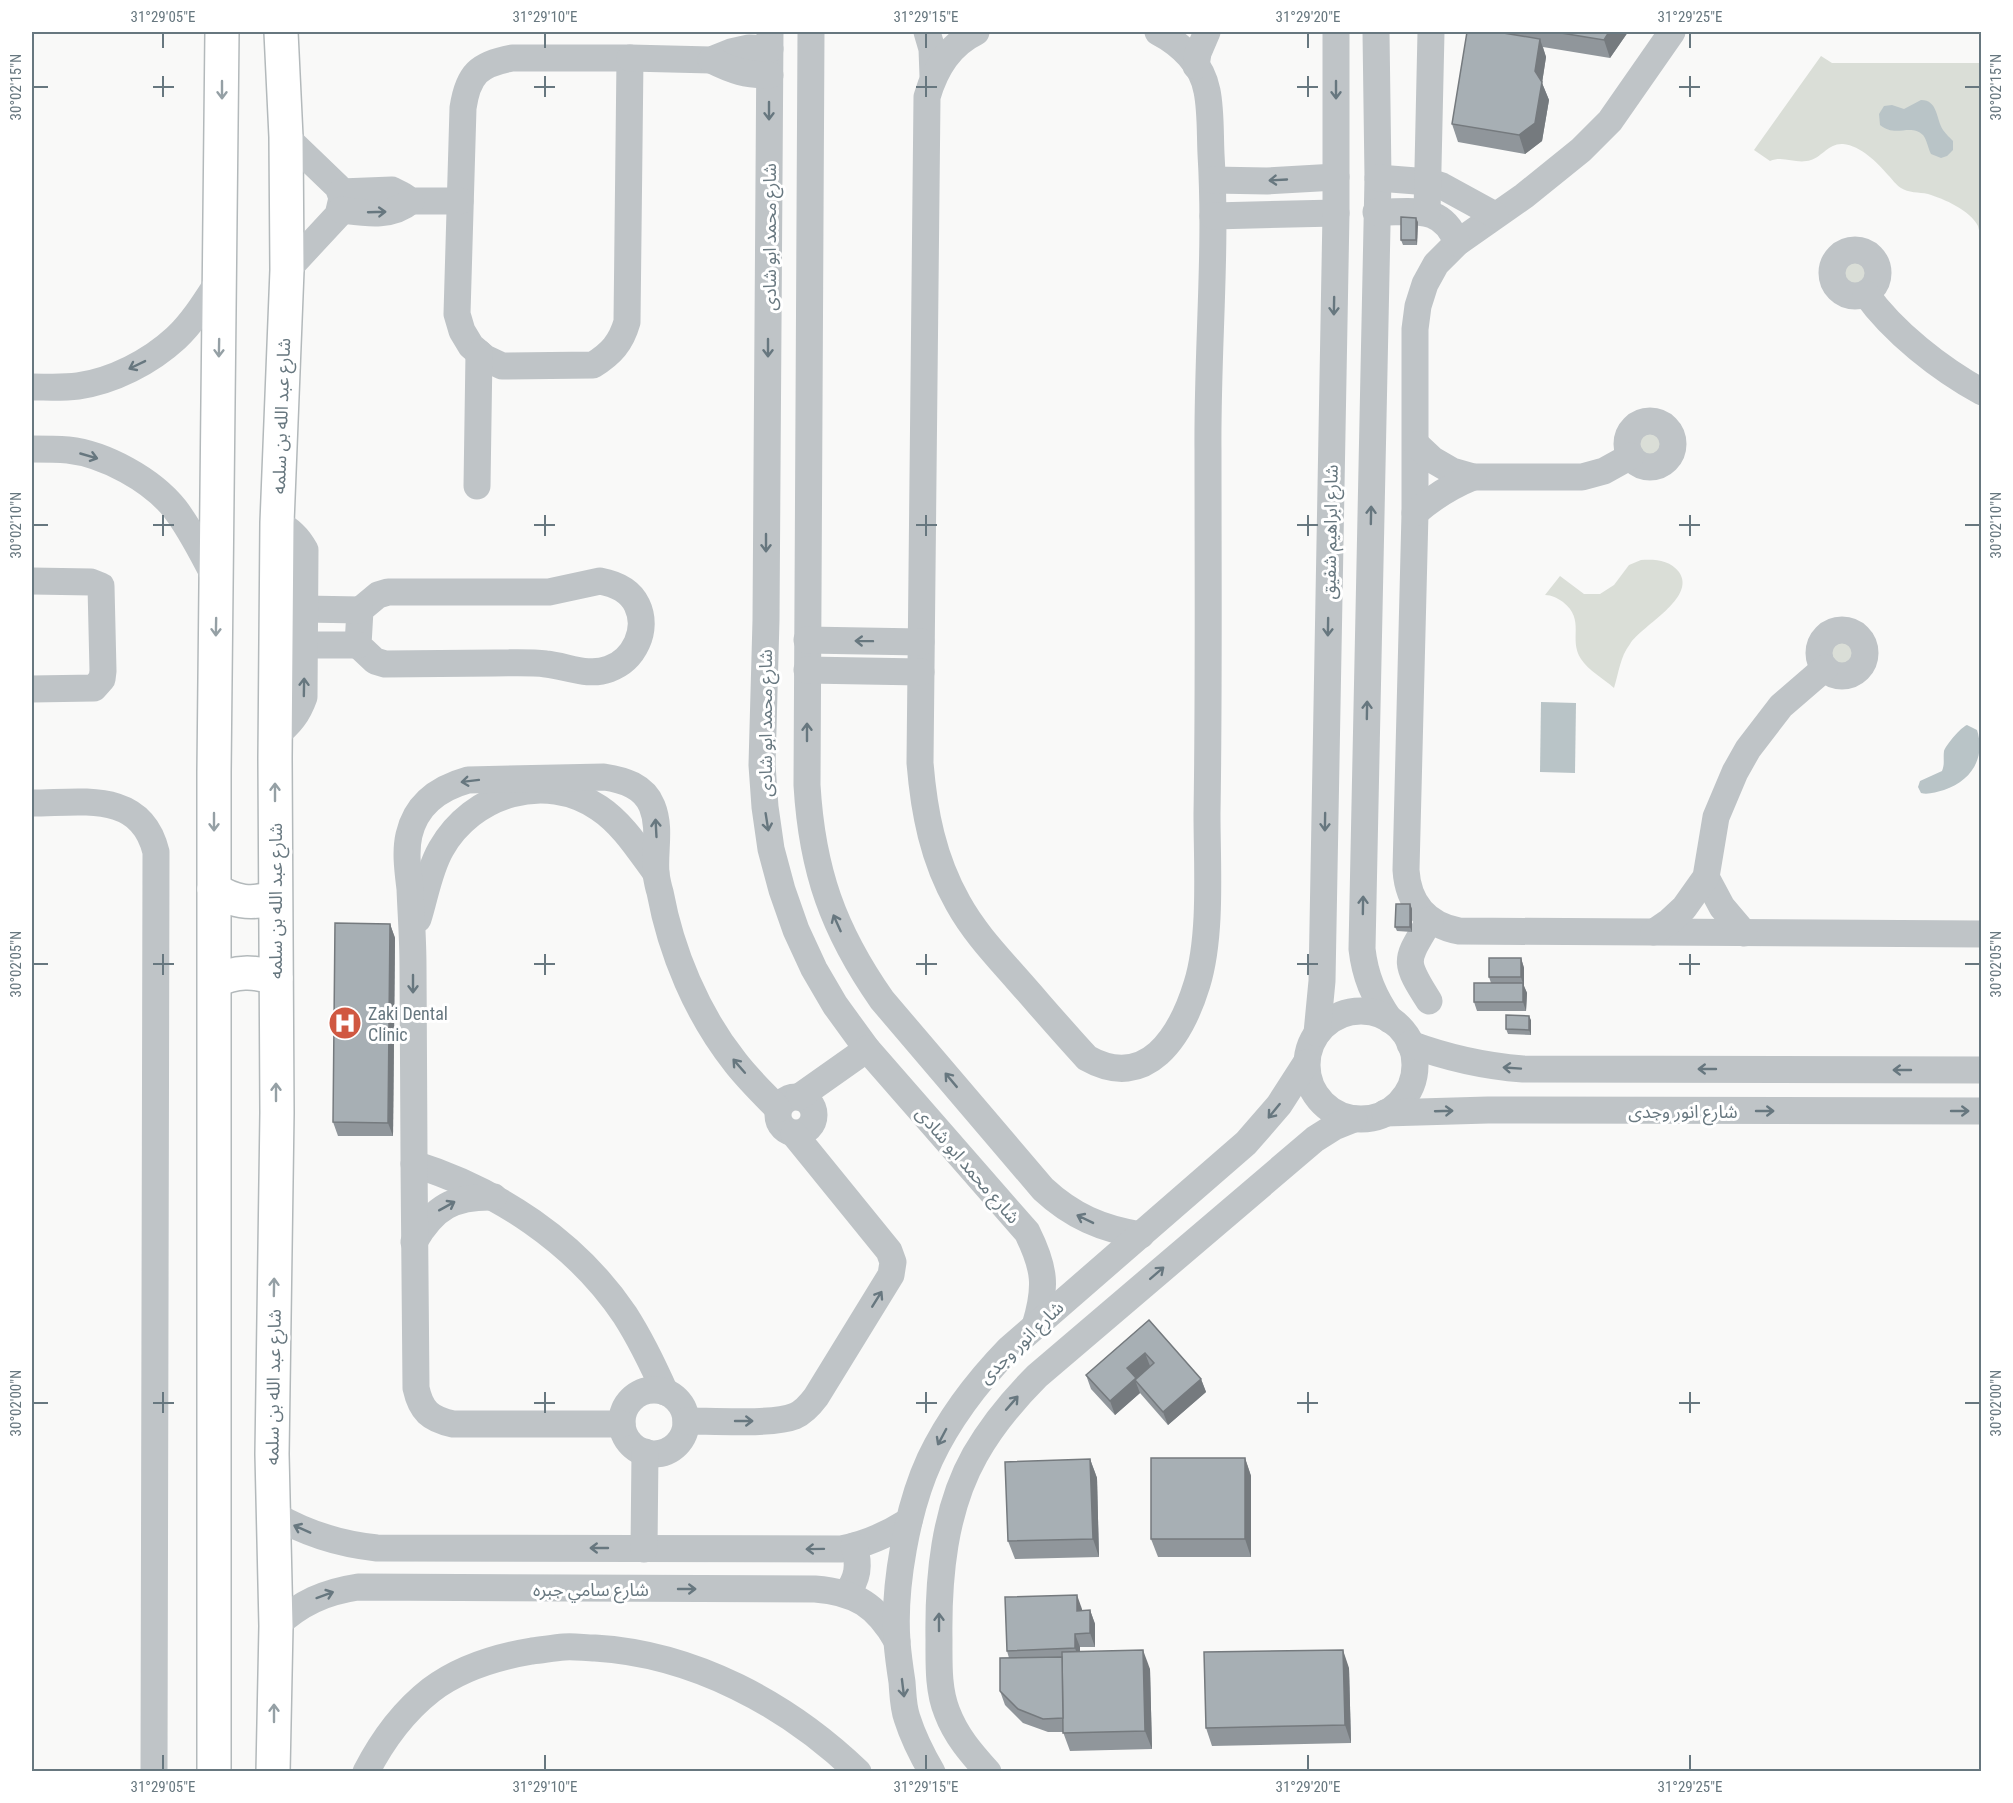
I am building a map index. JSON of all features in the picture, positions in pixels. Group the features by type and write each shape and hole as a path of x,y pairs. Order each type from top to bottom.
{"main road":[{"path":"214,1772 214,889 222,32"},
{"name":"شارع عبد الله بن سلمه","path":"273,1772 276,1626 273,1514 277,1113 275,897 277,523 287,270 286,137 281,32"},
{"path":"214,889 233,900 244,902 275,897"},
{"path":"215,981 242,972 259,973 276,978"}],"street":[{"path":"811,32 807,785 814,851 822,883 847,944 863,973 882,1000 1047,1193 1078,1216 1098,1225 1119,1232 1141,1235"},
{"path":"927,32 932,49 933,76"},
{"path":"976,32 965,37 946,54 933,76 927,97 920,763 923,799 930,835 942,870 977,934 1087,1058 1101,1066 1116,1069 1132,1068 1147,1063 1160,1054 1170,1040 1189,1005 1197,984 1206,938 1209,678 1208,450 1213,180 1207,90 1188,54 1173,40 1158,32"},
{"path":"1196,66 1200,47 1207,32"},
{"name":"شارع ابراهيم شفيق","path":"1317,1033 1323,943 1336,213 1336,32"},
{"path":"1376,32 1378,177 1362,949 1364,968 1370,987 1390,1020 1410,1044 1415,1059 1414,1076 1408,1091 1399,1104 1385,1113 1365,1119 1354,1119 1338,1114 1325,1106 1314,1094 1308,1079 1306,1063 1317,1033 1329,1022 1343,1014 1359,1011 1375,1013 1390,1020"},
{"path":"1427,212 1431,32"},
{"path":"1672,32 1610,121 1581,150 1524,196 1457,243 1436,264 1425,284 1418,306 1415,329 1416,445 1407,882 1416,905 1430,920 1446,928 1459,931 1982,934"},
{"path":"630,58 627,322 623,336 611,352 593,365 502,366 485,358 471,346 462,331 457,314 463,108 466,88 477,72 493,61 512,57 630,58 711,60 731,51 749,48 770,52"},
{"name":"شارع محمد ابو شادى","path":"770,52 766,608 762,765 771,849 796,930 814,969 835,1005 873,1055 1027,1232 1038,1253 1043,1278 1042,1302 1035,1326"},
{"path":"286,137 333,182 340,201 338,215 287,270"},
{"path":"1213,180 1267,181 1336,177"},
{"path":"1378,177 1429,182 1459,194 1495,215"},
{"path":"340,201 392,190 411,201 459,201"},
{"path":"1376,212 1427,212 1439,217 1447,224 1457,243"},
{"path":"1213,216 1336,213"},
{"path":"1335,275 1376,274"},
{"path":"32,387 78,386 114,376 147,360 176,338 200,310 220,279"},
{"path":"1866,294 1878,311 1899,333 1967,384 1982,392"},
{"path":"477,486 479,353"},
{"path":"1416,445 1443,465 1473,477 1582,477 1604,471 1630,456"},
{"path":"32,449 70,450 110,461 145,481 174,508 197,542 217,581"},
{"path":"1415,513 1432,498 1473,477"},
{"path":"276,735 289,725 304,697 305,609 305,550 294,534 277,523"},
{"path":"32,581 91,582 101,586 103,671 102,679 94,687 32,689"},
{"path":"304,645 358,645 375,661 385,663 546,663 592,672 610,669 628,658 638,640 641,625 638,607 626,591 614,584 600,581 549,592 388,592 378,595 360,610 305,609"},
{"path":"358,645 360,610"},
{"path":"807,640 921,642"},
{"path":"1654,932 1684,908 1706,877 1716,817 1744,757 1764,726 1781,705 1825,668"},
{"path":"807,670 921,672"},
{"path":"622,1424 453,1424 440,1421 427,1413 419,1402 416,1388 414,1242 413,935 407,854 408,836 414,820 424,805 436,793 451,784 468,780 604,777 623,779 640,789 651,804 657,822 656,873 663,912 675,951 691,990 707,1020 735,1062 797,1106"},
{"path":"413,935 440,851 452,832 468,815 488,802 509,794 532,790 555,791 578,797 598,807 616,822 656,873"},
{"path":"32,802 115,805 135,815 142,822 154,841 156,852 154,1772"},
{"path":"1706,877 1722,907 1744,933"},
{"path":"1429,1001 1411,972 1410,961 1412,950 1430,920"},
{"path":"1323,943 1337,952 1345,953 1362,949"},
{"path":"1410,1044 1466,1062 1523,1069 1982,1070"},
{"path":"686,1421 777,1420 793,1417 802,1412 816,1397 891,1275 892,1262 889,1251 794,1134 784,1130 777,1115 797,1106 873,1055"},
{"name":"شارع انور وجدى","path":"932,1772 920,1752 906,1717 897,1641 897,1601 909,1521 929,1461 962,1403 985,1374 1009,1349 1246,1143 1279,1105 1306,1063"},
{"name":"شارع انور وجدى","path":"1385,1113 1488,1110 1982,1111"},
{"name":"شارع انور وجدى","path":"988,1772 966,1749 957,1734 946,1710 940,1684 938,1601 945,1546 951,1515 974,1456 1012,1401 1037,1376 1315,1139 1334,1127 1354,1119"},
{"path":"414,1164 459,1179 494,1197 540,1227 566,1248 597,1280 624,1314 647,1352 665,1392"},
{"path":"1017,1220 1047,1193"},
{"path":"414,1242 424,1225 438,1210 455,1201 474,1197 494,1197"},
{"path":"653,1390 665,1392 676,1398 683,1409 686,1421 679,1441 672,1448 653,1452 633,1446 625,1436 622,1424 624,1411 630,1400 640,1393 653,1390"},
{"path":"962,1403 993,1426"},
{"path":"652,1549 653,1452"},
{"path":"273,1514 292,1525 334,1541 377,1548 816,1549 854,1546 888,1534 909,1521"},
{"path":"846,1594 852,1586 858,1566 854,1546"},
{"path":"374,1587 370,1567 377,1548"},
{"name":"شارع سامي جبره","path":"276,1626 305,1603 322,1595 358,1587 815,1589 846,1594 873,1609 887,1623 897,1641"},
{"path":"366,1772 395,1727 432,1690 467,1668 513,1654 565,1647 622,1650 672,1662 708,1674 742,1689 783,1712 807,1728 858,1772"},
{"path":"943,1772 966,1749"}],"shaded area":[{"path":"1821,56 1832,63 1981,63 1981,238 1978,226 1963,210 1934,196 1901,188 1874,160 1850,145 1838,144 1806,161 1775,159 1770,161 1754,150"},
{"path":"1921,100 1931,103 1943,130 1953,141 1953,150 1947,156 1941,158 1931,154 1923,135 1918,132 1891,130 1880,125 1879,114 1884,106 1892,105 1904,109"},
{"path":"1855,260 1864,264 1868,273 1864,282 1855,286 1846,282 1842,273 1846,264"},
{"path":"1650,431 1659,435 1663,444 1659,453 1650,457 1641,453 1637,444 1641,435"},
{"path":"1641,560 1662,561 1675,568 1683,582 1681,592 1666,611 1630,644 1622,659 1614,688 1592,671 1577,652 1574,616 1570,609 1557,598 1545,595 1560,576 1584,594 1600,594 1614,585 1629,565"},
{"path":"1842,639 1851,643 1855,652 1851,661 1842,665 1833,661 1829,652 1833,643"},
{"path":"1541,702 1576,703 1575,773 1540,772"},
{"path":"1967,725 1977,730 1979,740 1978,759 1974,767 1962,781 1954,786 1932,793 1921,793 1918,787 1920,781 1942,771 1945,748"}],"building":[{"path":"1467,32 1504,32 1540,39 1535,71 1542,82 1535,123 1519,135 1452,124"},
{"path":"1555,32 1609,32 1604,40"},
{"path":"1401,217 1416,218 1416,240 1401,240"},
{"path":"1396,904 1410,904 1410,927 1395,927"},
{"path":"335,923 390,924 388,1123 333,1122"},
{"path":"1489,958 1521,958 1521,977 1489,977"},
{"path":"1474,983 1523,983 1523,1002 1474,1002"},
{"path":"1506,1015 1529,1016 1529,1030 1506,1029"},
{"path":"1149,1320 1201,1379 1163,1412 1135,1380 1154,1363 1145,1353 1127,1368 1136,1378 1110,1401 1086,1375"},
{"path":"1151,1458 1245,1458 1245,1539 1151,1539"},
{"path":"1090,1459 1093,1539 1008,1541 1005,1462"},
{"path":"1077,1595 1077,1611 1090,1610 1090,1633 1075,1634 1075,1648 1007,1651 1005,1597"},
{"path":"1143,1650 1145,1731 1063,1733 1062,1652"},
{"path":"1343,1650 1345,1725 1206,1728 1204,1652"},
{"path":"1062,1657 1063,1718 1043,1719 1018,1709 1000,1691 1000,1658"}],"place":[{"name":"Zaki Dental Clinic","path":"345,1023"}]}
